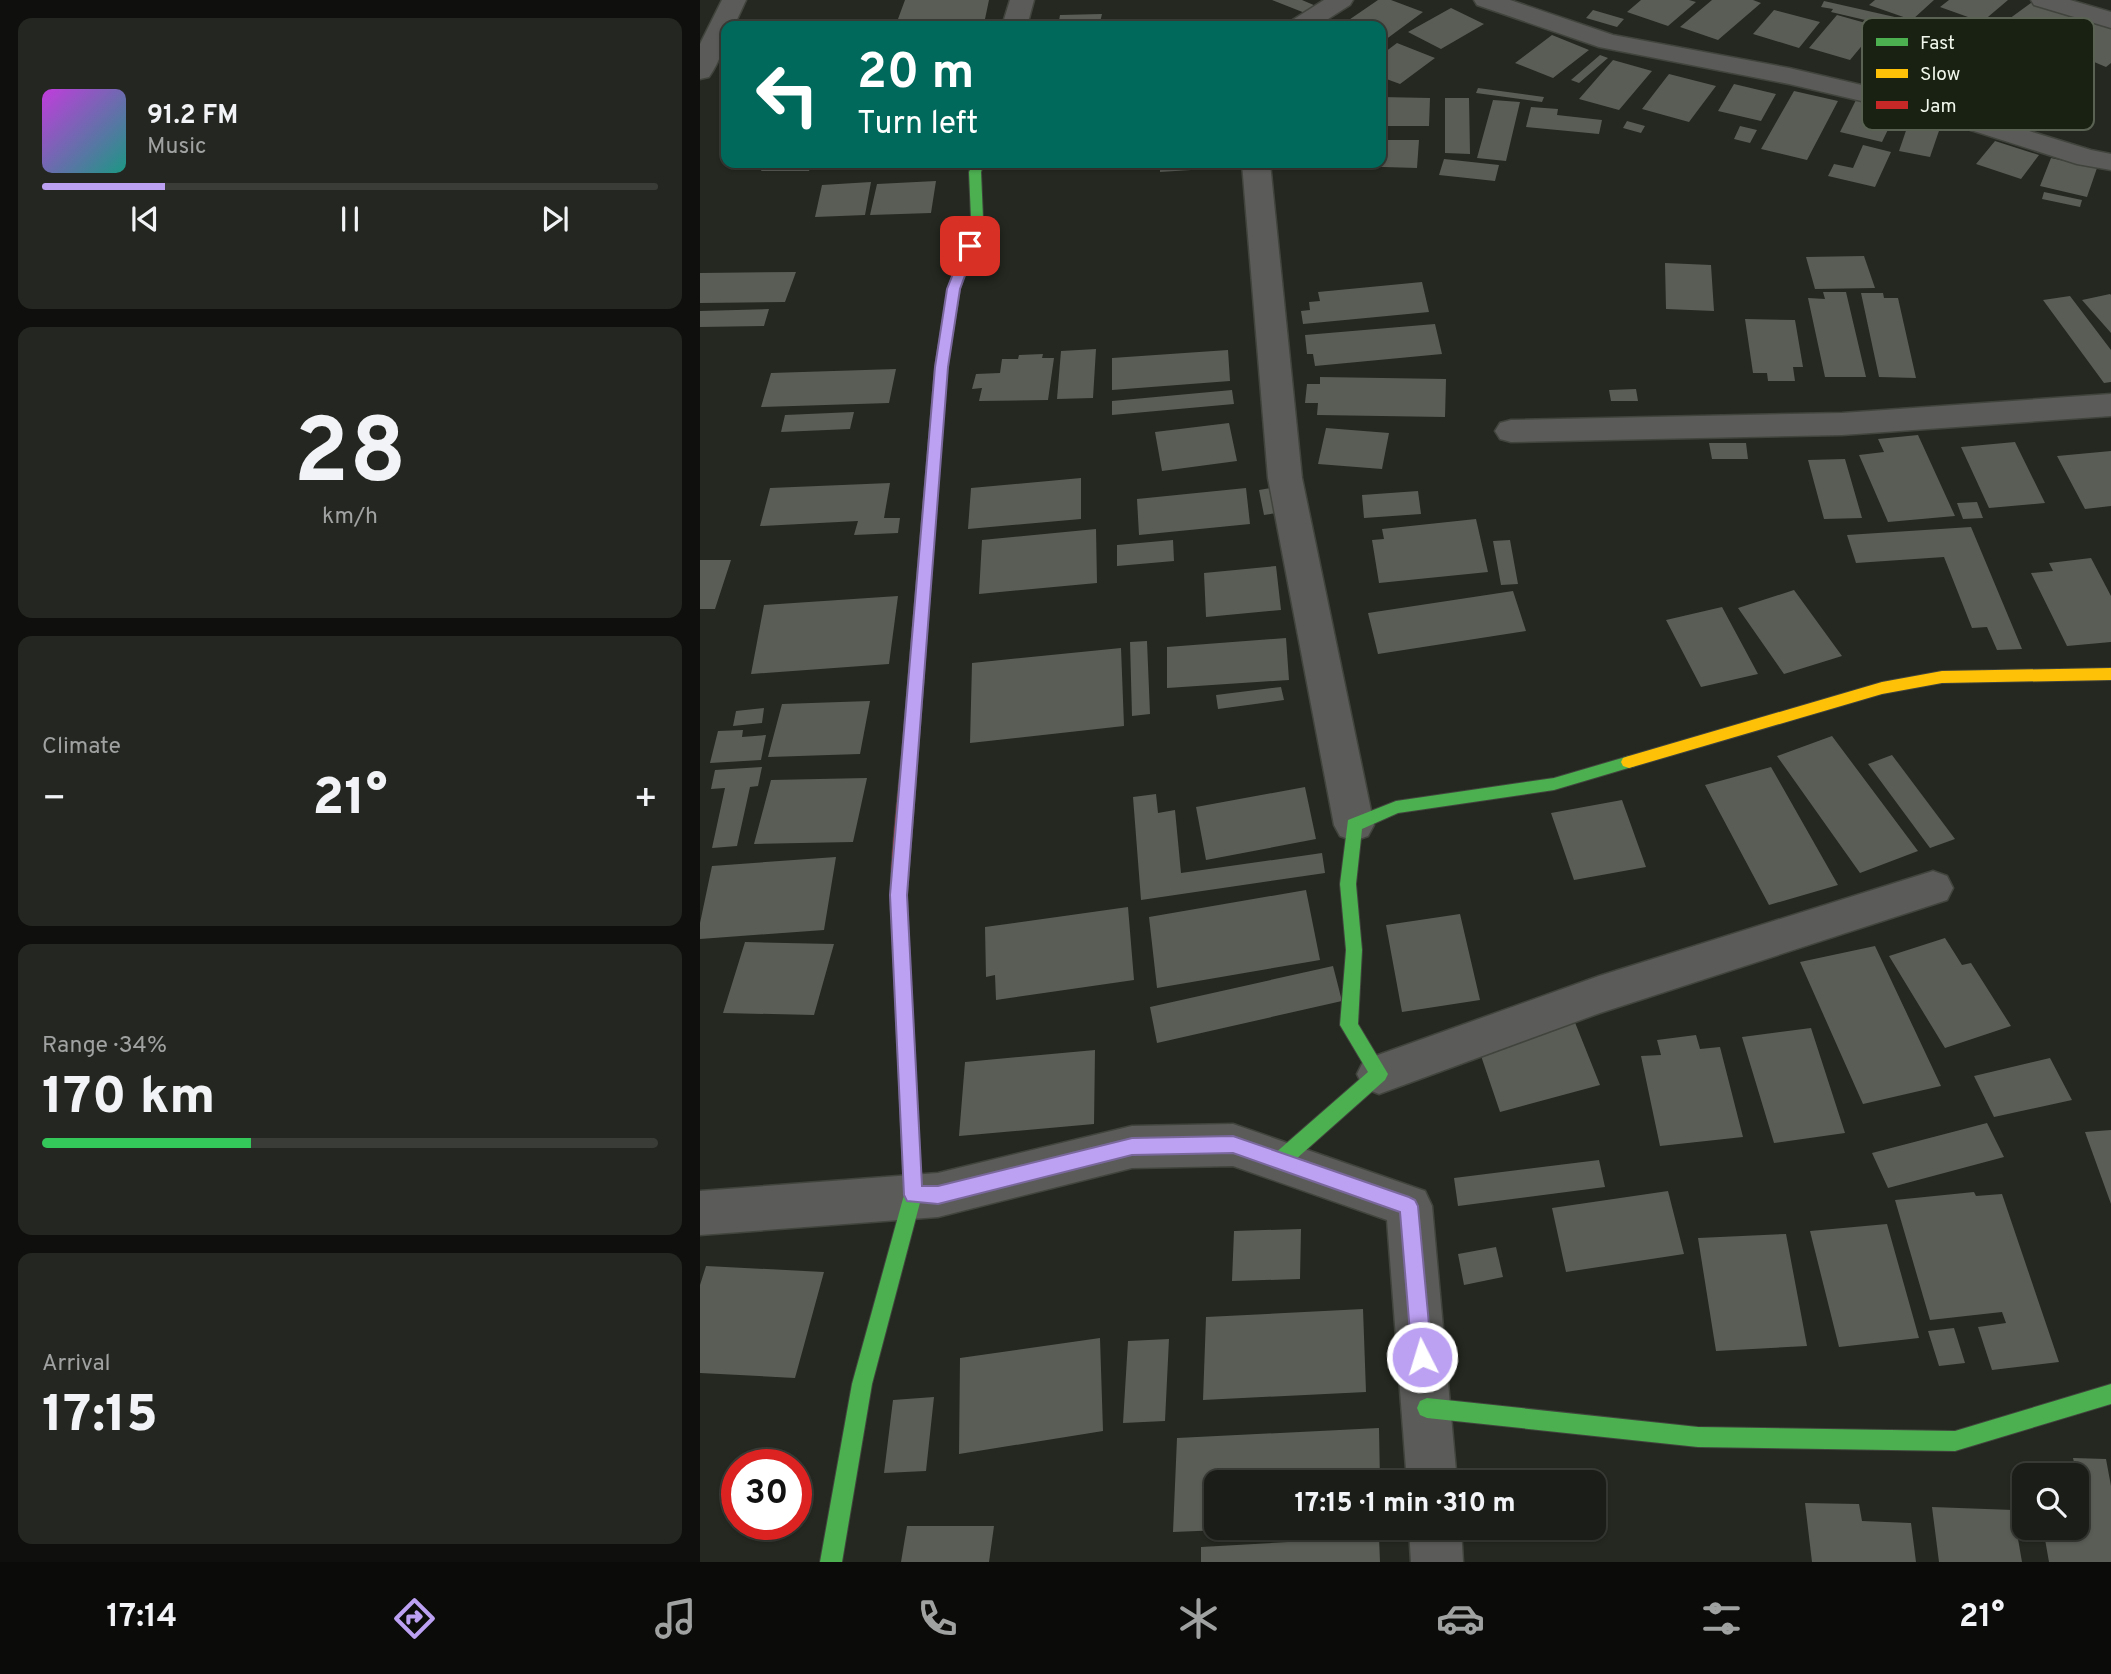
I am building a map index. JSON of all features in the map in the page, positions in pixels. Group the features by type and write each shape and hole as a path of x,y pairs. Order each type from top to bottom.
{"street":[{"path":"724,21 734,0"},
{"path":"1016,21 1022,0"},
{"path":"1308,21 1341,0"},
{"path":"1486,0 1608,42 1862,92"},
{"path":"2043,0 2111,20"},
{"path":"700,71 721,27"},
{"path":"1998,130 2087,158 2111,162"},
{"path":"831,1562 862,1384 914,1195 899,895 942,367 954,289 977,218 976,168"},
{"path":"1256,168 1284,478 1354,825 1348,884 1354,950 1349,1025 1379,1074"},
{"path":"1511,430 1842,424 2111,405"},
{"path":"1354,825 1396,807 1554,784 1882,688 1942,677 2111,674"},
{"path":"1280,1161 1379,1074 1599,995 1933,888"},
{"path":"700,1213 938,1195 1132,1147 1233,1145 1409,1206 1431,1470"},
{"path":"1427,1408 1698,1437 1955,1441 2111,1394"},
{"path":"1436,1540 1437,1562"}],"building":[{"path":"905,0 989,0 985,19 898,19"},
{"path":"1272,0 1302,0 1316,6 1305,13"},
{"path":"1378,0 1391,0 1423,12 1386,39 1386,21 1347,21"},
{"path":"1641,0 1696,2 1668,26 1627,12"},
{"path":"1712,0 1753,0 1761,3 1718,40 1680,27"},
{"path":"1875,0 1934,0 1914,18 1906,18 1869,5"},
{"path":"1949,0 2008,0 1987,18 1971,18 1940,7"},
{"path":"2035,0 2077,16 2074,18 2010,18"},
{"path":"1824,1 1899,18 1862,19 1821,7"},
{"path":"1451,8 1484,24 1441,49 1408,32"},
{"path":"1593,10 1624,19 1617,27 1586,18"},
{"path":"1774,10 1820,22 1799,48 1753,34"},
{"path":"1102,14 1100,21 1059,21 1060,15"},
{"path":"1837,15 1862,22 1862,46 1850,60 1809,48"},
{"path":"2094,22 2111,29 2111,63 2106,67 2094,62"},
{"path":"1552,35 1589,50 1553,78 1515,63"},
{"path":"1397,43 1435,58 1400,84 1386,79 1386,51"},
{"path":"1600,55 1608,58 1579,83 1571,80"},
{"path":"1613,60 1652,71 1619,110 1579,99"},
{"path":"1669,74 1716,86 1689,122 1642,109"},
{"path":"1734,84 1776,94 1761,121 1718,111"},
{"path":"1478,88 1544,97 1542,102 1476,93"},
{"path":"1794,91 1838,101 1807,160 1761,149"},
{"path":"1386,97 1430,98 1429,126 1386,126"},
{"path":"1445,98 1469,98 1470,154 1445,153"},
{"path":"1493,100 1520,102 1506,161 1477,158"},
{"path":"1856,100 1862,101 1862,130 1888,130 1882,142 1840,132"},
{"path":"1531,107 1558,109 1557,115 1602,120 1599,134 1526,127"},
{"path":"1627,121 1645,126 1641,133 1623,128"},
{"path":"1740,126 1757,130 1750,143 1734,139"},
{"path":"1906,130 1939,130 1930,157 1899,151"},
{"path":"1386,140 1419,140 1417,168 1386,167"},
{"path":"1995,141 2039,155 2021,179 1976,164"},
{"path":"1863,145 1891,152 1875,187 1828,176 1834,164 1853,168"},
{"path":"2051,158 2097,168 2087,197 2040,186"},
{"path":"1444,159 1499,165 1495,181 1439,175"},
{"path":"762,168 810,168 809,171 761,171"},
{"path":"1160,168 1191,168 1191,170 1160,172"},
{"path":"936,181 931,213 870,215 877,184"},
{"path":"871,182 865,215 815,217 822,185"},
{"path":"2044,192 2082,200 2080,207 2042,199"},
{"path":"1864,256 1875,288 1815,289 1806,257"},
{"path":"1665,263 1711,265 1714,311 1666,309"},
{"path":"796,272 785,302 700,303 700,273"},
{"path":"1422,282 1429,312 1303,324 1301,311 1310,310 1309,302 1320,301 1318,292"},
{"path":"1823,292 1846,292 1866,377 1825,377 1808,298 1825,299"},
{"path":"1861,293 1883,293 1884,298 1898,298 1916,378 1879,377"},
{"path":"2111,295 2111,333 2082,300"},
{"path":"2070,296 2111,350 2111,382 2104,383 2043,300"},
{"path":"769,309 764,326 700,327 700,311"},
{"path":"1745,319 1795,320 1803,367 1793,367 1795,381 1768,381 1767,373 1753,373"},
{"path":"1435,324 1442,354 1315,366 1313,354 1307,354 1305,335"},
{"path":"1096,349 1093,398 1057,399 1061,351"},
{"path":"1228,350 1230,381 1112,390 1112,358"},
{"path":"1043,354 1042,358 1054,358 1048,400 979,401 982,388 972,389 976,374 1000,373 1002,359"},
{"path":"896,369 889,403 761,407 771,373"},
{"path":"1320,377 1446,379 1445,417 1317,415 1318,403 1305,403 1307,384 1320,384"},
{"path":"1636,389 1638,401 1611,401 1609,390"},
{"path":"1232,390 1234,404 1112,415 1112,401"},
{"path":"854,412 850,429 781,432 785,415"},
{"path":"1229,423 1237,461 1162,471 1155,432"},
{"path":"1326,428 1389,433 1382,469 1318,464"},
{"path":"1918,435 1955,516 1888,522 1859,455 1884,452 1878,439"},
{"path":"2015,442 2045,503 1989,508 1961,447"},
{"path":"1709,443 1746,443 1748,459 1712,459"},
{"path":"2111,451 2111,506 2085,509 2057,456"},
{"path":"1845,459 1862,518 1824,519 1808,460"},
{"path":"1081,478 1081,519 968,529 971,488"},
{"path":"890,483 884,518 900,518 898,533 854,535 858,521 760,526 770,488"},
{"path":"1277,487 1283,512 1264,515 1259,490"},
{"path":"1246,488 1250,524 1139,535 1137,499"},
{"path":"1418,491 1421,514 1364,518 1362,495"},
{"path":"1977,502 1983,518 1963,519 1957,503"},
{"path":"1476,519 1488,572 1379,583 1372,540 1384,539 1382,529"},
{"path":"1971,527 2022,649 1997,650 1987,627 1972,628 1944,557 1856,563 1847,535"},
{"path":"1096,529 1097,583 979,594 982,540"},
{"path":"1173,540 1174,561 1117,566 1117,545"},
{"path":"1510,540 1518,584 1501,585 1493,541"},
{"path":"2091,558 2111,596 2111,642 2067,646 2031,573 2053,571 2049,563"},
{"path":"700,560 731,560 715,609 700,609"},
{"path":"1276,566 1281,610 1206,617 1204,573"},
{"path":"1794,590 1842,656 1784,674 1738,608"},
{"path":"1513,591 1526,631 1378,654 1368,613"},
{"path":"898,596 889,664 751,674 764,605"},
{"path":"1722,607 1758,674 1701,687 1666,620"},
{"path":"1286,638 1289,680 1167,688 1167,647"},
{"path":"1147,641 1150,714 1132,716 1130,642"},
{"path":"1121,648 1124,726 970,743 972,663"},
{"path":"1281,687 1284,700 1218,709 1216,695"},
{"path":"870,701 860,754 768,757 782,704"},
{"path":"764,708 762,723 733,726 736,711"},
{"path":"743,730 742,737 766,735 761,760 710,763 718,731"},
{"path":"1832,736 1918,851 1860,873 1777,756"},
{"path":"1892,755 1955,839 1930,848 1868,764"},
{"path":"762,767 758,786 750,787 737,846 712,848 725,788 711,789 715,770"},
{"path":"1771,767 1838,885 1769,905 1705,785"},
{"path":"867,778 853,842 754,844 771,780"},
{"path":"1305,787 1316,839 1206,860 1196,807"},
{"path":"1156,794 1158,813 1175,810 1181,873 1322,853 1325,873 1141,900 1133,797"},
{"path":"1622,800 1646,867 1574,880 1551,813"},
{"path":"836,857 824,930 700,939 700,923 712,866"},
{"path":"1306,890 1320,960 1157,988 1149,917"},
{"path":"1128,907 1134,980 996,1000 995,975 986,977 985,927"},
{"path":"1460,914 1480,1000 1402,1012 1386,925"},
{"path":"1945,938 1962,965 1971,963 2011,1026 1945,1048 1889,956"},
{"path":"745,942 834,944 814,1015 723,1013"},
{"path":"1875,946 1941,1086 1863,1104 1800,962"},
{"path":"1333,966 1342,1001 1157,1043 1150,1007"},
{"path":"1574,1020 1600,1085 1500,1112 1477,1044"},
{"path":"1811,1028 1845,1133 1774,1143 1742,1037"},
{"path":"1696,1035 1700,1049 1720,1047 1743,1137 1660,1146 1641,1056 1661,1055 1657,1040"},
{"path":"1095,1050 1094,1124 959,1136 965,1062"},
{"path":"2050,1058 2072,1100 1994,1117 1974,1076"},
{"path":"1987,1123 2004,1157 1888,1188 1872,1153"},
{"path":"2111,1130 2111,1204 2085,1132"},
{"path":"1599,1160 1605,1187 1458,1206 1454,1178"},
{"path":"1668,1191 1684,1254 1566,1272 1552,1208"},
{"path":"1974,1192 1976,1196 2002,1194 2059,1362 1992,1370 1978,1327 2006,1323 2002,1312 1930,1320 1895,1200"},
{"path":"1887,1224 1919,1338 1839,1347 1810,1231"},
{"path":"1301,1229 1300,1279 1232,1281 1234,1231"},
{"path":"1786,1234 1807,1346 1716,1351 1698,1238"},
{"path":"1496,1247 1503,1277 1464,1285 1458,1254"},
{"path":"706,1266 824,1272 795,1378 700,1373 700,1285"},
{"path":"1363,1309 1366,1392 1203,1400 1206,1317"},
{"path":"1954,1328 1965,1363 1939,1366 1928,1331"},
{"path":"1100,1338 1103,1431 959,1454 960,1358"},
{"path":"1169,1339 1165,1421 1123,1423 1128,1341"},
{"path":"934,1397 926,1471 884,1473 893,1400"},
{"path":"1379,1428 1380,1470 1204,1470 1204,1531 1173,1532 1177,1438"},
{"path":"2073,1458 2106,1459 2111,1486 2111,1562 2049,1562 2045,1540 2089,1540 2089,1463 2074,1463"},
{"path":"1805,1503 1859,1504 1862,1521 1911,1523 1916,1562 1812,1562"},
{"path":"1932,1507 2012,1510 2012,1540 2018,1540 2022,1562 1939,1562"},
{"path":"907,1526 994,1526 989,1562 901,1562"},
{"path":"1326,1540 1379,1540 1380,1562 1201,1562 1201,1547"}],"traffic: fast":[{"path":"911,740 941,367 954,289 977,218 976,168"},
{"path":"1280,1161 1379,1074 1349,1025 1354,950 1348,884 1354,825 1396,807 1554,784 1629,762"},
{"path":"831,1562 862,1384 913,1195 900,924"},
{"path":"1427,1408 1698,1437 1955,1441 2111,1394"}],"traffic: slow":[{"path":"1629,762 1882,688 1942,677 2111,674"}],"traffic: jam":[{"path":"900,924 899,895 911,740"}],"route":[{"path":"970,246 954,289 942,367 899,895 914,1195 938,1195 1132,1147 1233,1145 1409,1206 1422,1357"}]}
